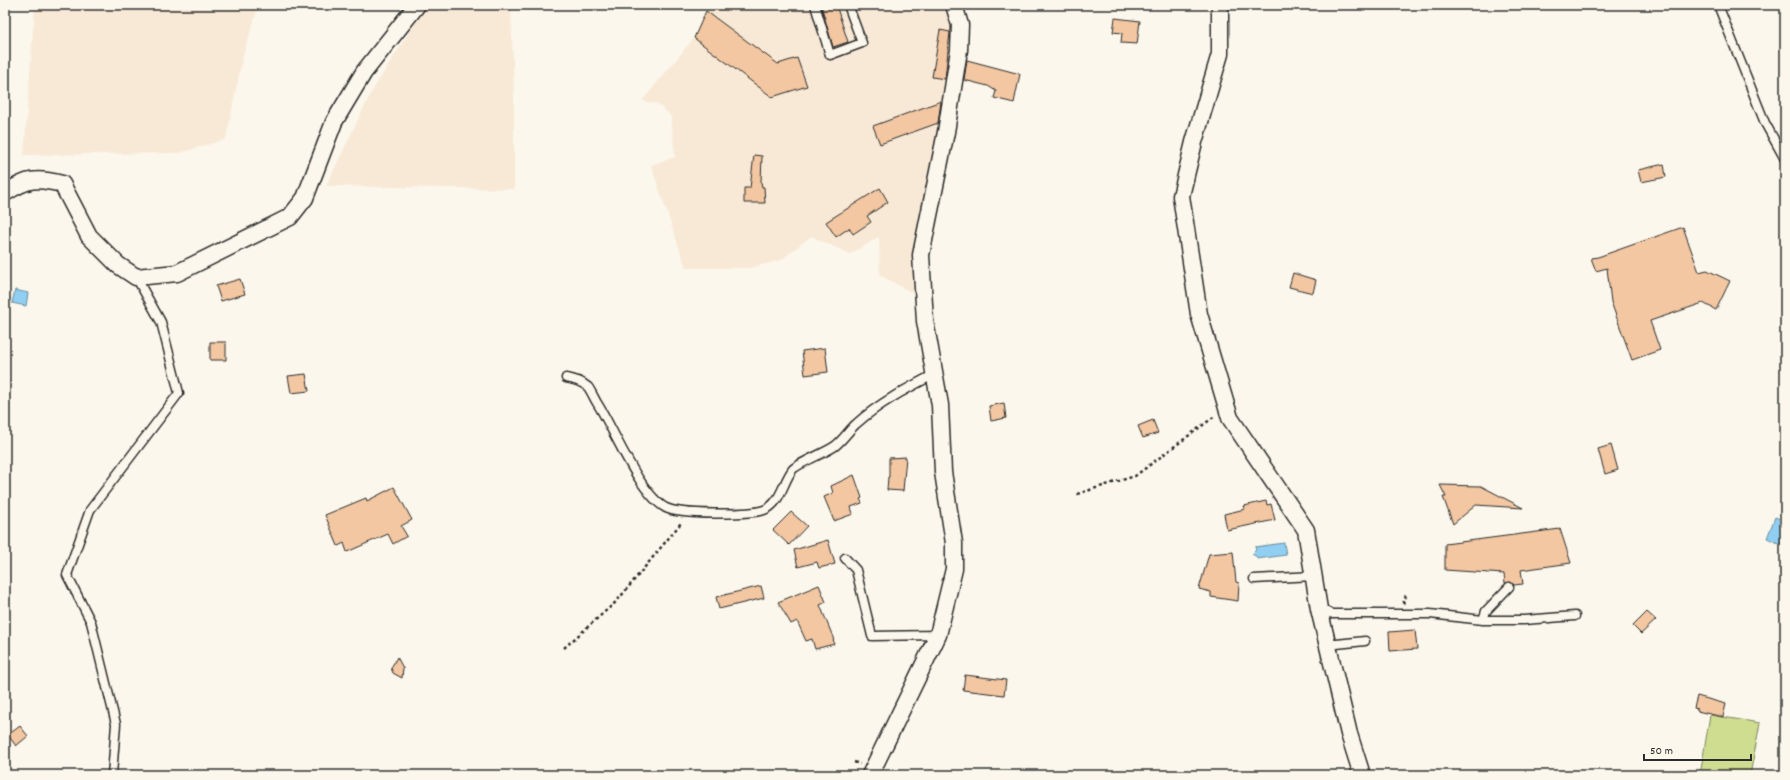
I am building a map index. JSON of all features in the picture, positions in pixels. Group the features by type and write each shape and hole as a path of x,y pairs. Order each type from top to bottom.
{"street":[{"path":"5,193 20,183 43,179 62,184 89,236 118,265 136,277 177,273 290,216 305,198 334,122 345,103 364,72 417,5"},
{"path":"870,775 938,635 954,569 954,543 943,472 940,405 925,321 921,255 946,132 959,50 960,25 954,5"},
{"path":"1220,5 1220,54 1180,196 1199,314 1230,418 1306,530 1319,609 1327,645 1349,734 1362,775"}],"lane":[{"path":"815,5 830,55 862,43 848,5"},
{"path":"1718,5 1765,123 1785,159"},
{"path":"112,775 116,724 91,622 67,575 90,510 179,393 161,322 136,277"},
{"path":"566,378 576,380 588,387 608,420 633,467 655,500 666,508 678,512 732,513 766,510 779,496 794,468 836,445 856,423 902,390 935,374"},
{"path":"845,558 856,570 872,636 938,635"},
{"path":"1254,579 1314,576"},
{"path":"1483,620 1486,611 1509,587"},
{"path":"1319,609 1339,614 1430,614 1483,620 1524,620 1575,616"},
{"path":"1327,645 1365,641"}],"path":[{"path":"1077,494 1135,476 1226,407"},
{"path":"564,648 617,601 691,512"}],"shaded area":[{"path":"35,5 259,5 243,55 226,139 180,153 24,155"},
{"path":"429,5 511,5 514,94 514,189 326,186 371,93 425,7"},
{"path":"704,5 960,5 918,296 880,275 879,237 850,254 811,236 781,260 750,268 686,268 651,165 675,157 671,116 658,104 642,101 694,38 706,11"}],"green space":[{"path":"1710,715 1760,723 1750,775 1700,775"}],"water":[{"path":"15,290 28,293 26,306 12,303"},
{"path":"1775,517 1785,521 1785,546 1767,538"},
{"path":"1284,543 1286,555 1257,559 1257,557 1252,554 1256,550 1255,547"}],"building":[{"path":"821,5 836,5 848,42 833,47"},
{"path":"706,11 778,64 797,58 807,86 772,97 694,38"},
{"path":"1115,18 1140,21 1137,44 1121,43 1122,33 1113,32"},
{"path":"940,30 950,32 945,79 932,77"},
{"path":"967,60 1020,74 1014,103 994,98 996,91 988,86 964,80"},
{"path":"941,101 938,123 880,144 873,126"},
{"path":"754,155 762,156 761,182 762,187 764,187 765,203 744,203 744,188 750,188"},
{"path":"1664,164 1666,177 1641,182 1638,170"},
{"path":"880,188 888,202 867,216 871,222 853,234 849,228 836,237 826,222"},
{"path":"1683,227 1699,272 1707,270 1730,281 1716,310 1703,303 1650,321 1660,350 1632,360 1611,302 1607,268 1596,271 1591,258 1598,257"},
{"path":"1293,273 1316,280 1313,293 1289,287"},
{"path":"240,279 245,294 221,301 216,286"},
{"path":"210,342 226,342 226,360 210,360"},
{"path":"825,348 828,372 805,375 802,351"},
{"path":"306,374 309,391 291,393 288,376"},
{"path":"1004,403 1006,418 991,421 989,406"},
{"path":"1153,420 1158,433 1143,438 1138,426"},
{"path":"1611,445 1618,470 1605,474 1598,449"},
{"path":"906,457 903,491 887,490 889,458"},
{"path":"854,475 862,498 860,499 862,503 851,507 853,514 834,521 824,497 833,493 831,486"},
{"path":"1440,485 1481,486 1523,508 1476,505 1453,524 1443,497 1446,497"},
{"path":"394,487 412,520 401,526 407,536 393,544 388,534 347,552 344,543 338,546 325,515 366,498 367,501"},
{"path":"1266,501 1267,505 1271,504 1275,520 1227,530 1224,514 1245,509 1244,506"},
{"path":"791,512 807,526 789,545 773,530"},
{"path":"1560,529 1571,563 1521,570 1523,584 1514,585 1511,582 1505,583 1504,574 1445,570 1445,544"},
{"path":"828,540 835,564 819,568 817,562 798,567 794,550"},
{"path":"1233,552 1236,582 1239,583 1238,601 1211,597 1211,592 1199,589 1209,554"},
{"path":"819,585 826,602 820,605 833,637 834,644 815,649 812,639 806,641 797,621 791,624 778,602"},
{"path":"761,586 764,598 719,609 716,597"},
{"path":"1647,612 1656,620 1641,634 1633,626"},
{"path":"1415,630 1417,649 1390,651 1389,632"},
{"path":"397,657 403,668 402,678 393,673 391,668"},
{"path":"965,675 1006,680 1004,695 963,690"},
{"path":"1697,696 1726,704 1723,717 1697,711 1697,709 1694,708"},
{"path":"20,726 28,736 16,746 8,735"}]}
